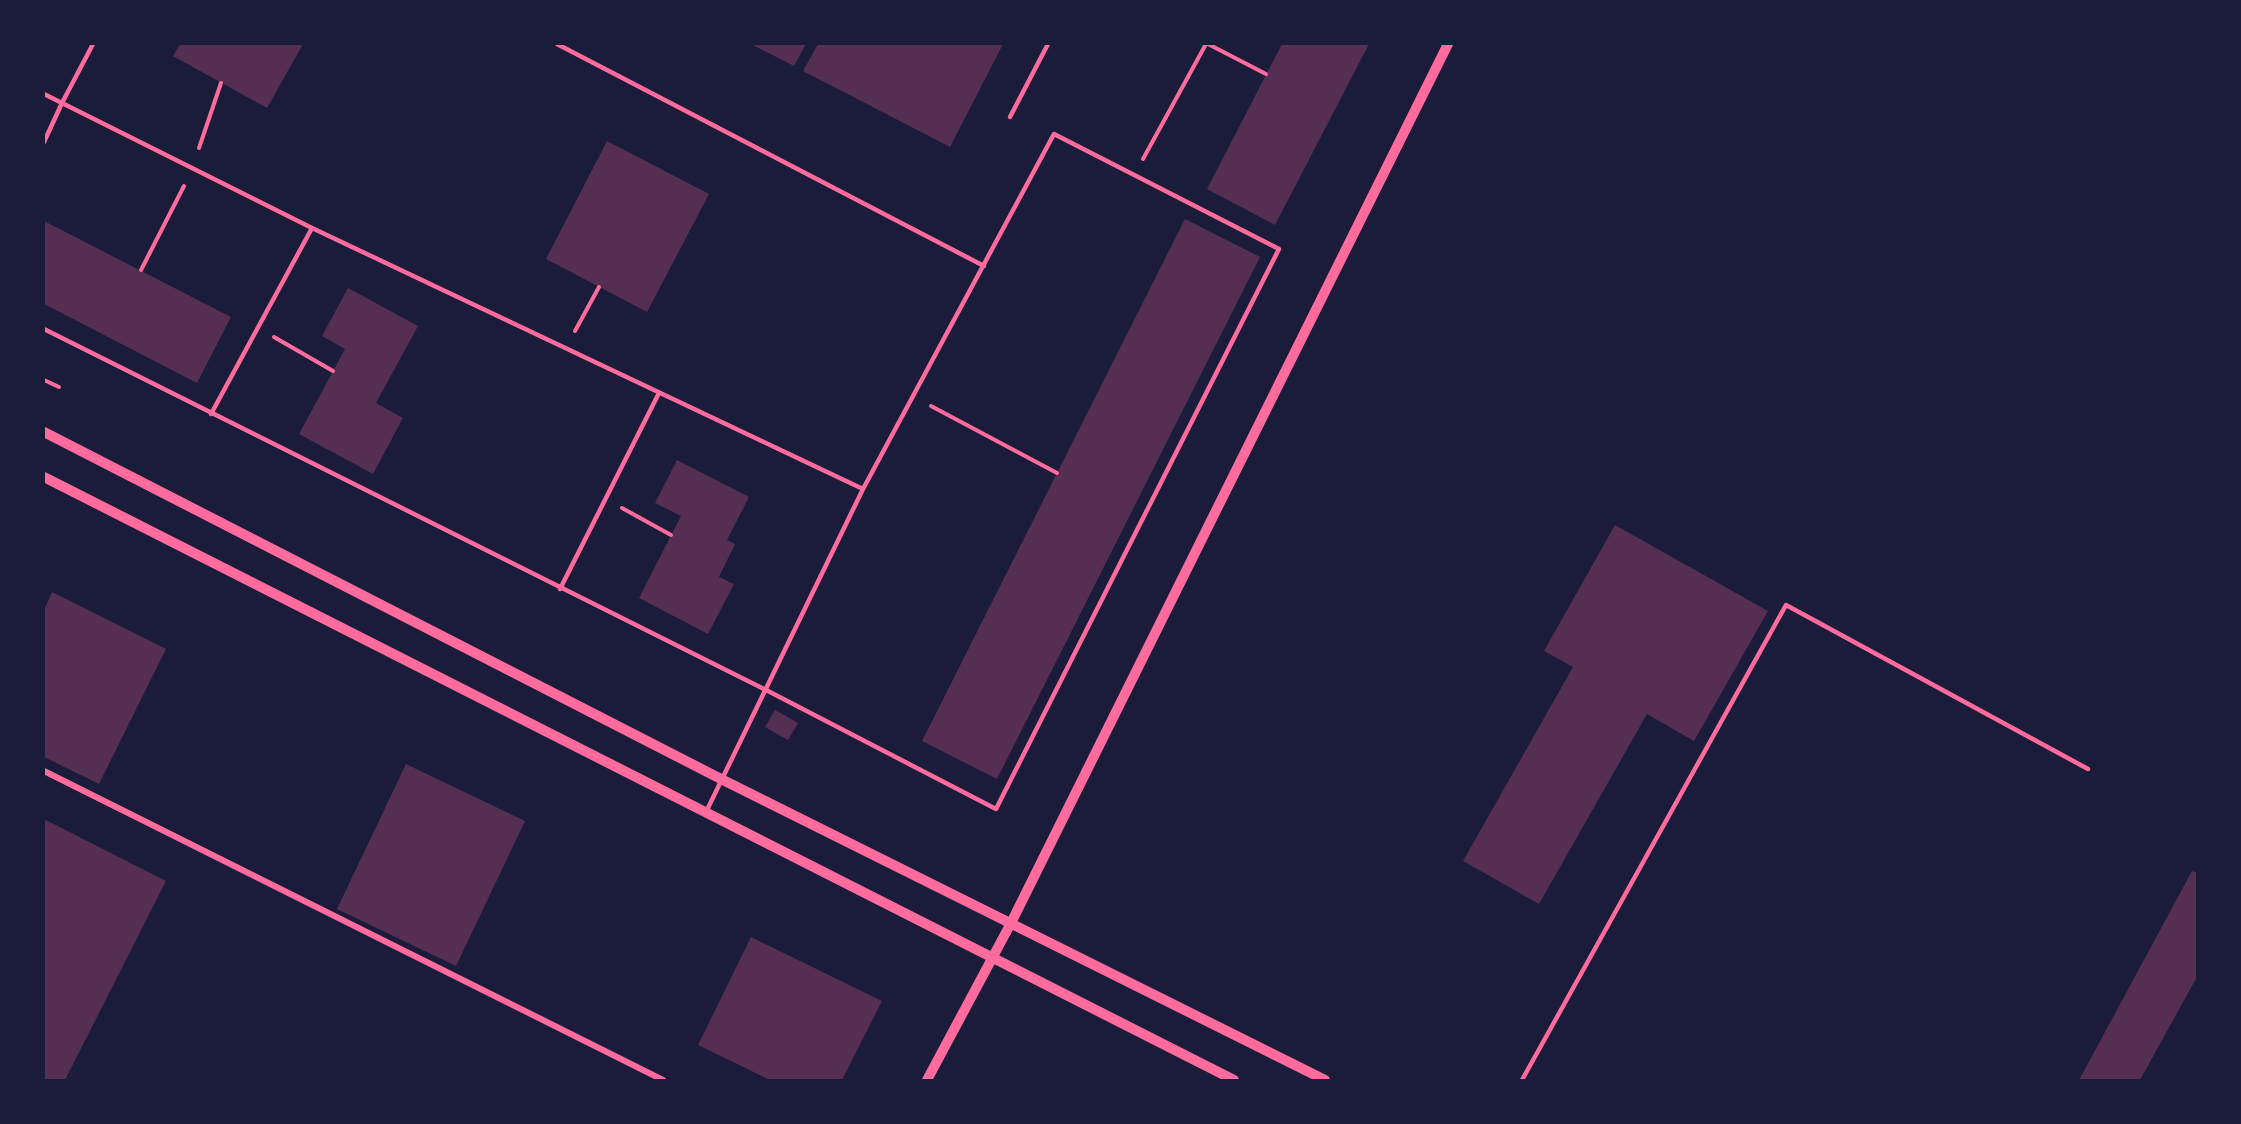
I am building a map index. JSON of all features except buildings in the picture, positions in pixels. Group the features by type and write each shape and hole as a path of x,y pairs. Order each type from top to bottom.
{"street":[{"path":"927,1080 1011,923 1448,44"},
{"path":"44,432 723,780 1325,1080"},
{"path":"44,477 705,814 1234,1080"},
{"path":"44,771 663,1080"}],"lane":[{"path":"44,142 93,44"},
{"path":"557,44 984,266"},
{"path":"1010,117 1048,44"},
{"path":"44,94 312,228 863,489"},
{"path":"44,329 768,691 996,809 1279,249 1054,134 863,489 768,691 705,814"},
{"path":"211,414 312,228"},
{"path":"560,589 659,393"},
{"path":"1522,1080 1785,605 2088,769"}],"path":[{"path":"1134,175 1207,44 1266,74"},
{"path":"141,270 193,169 221,83"},
{"path":"566,349 599,287"},
{"path":"257,327 333,370"},
{"path":"44,380 59,387"},
{"path":"913,397 1057,473"},
{"path":"606,500 671,535"}]}
